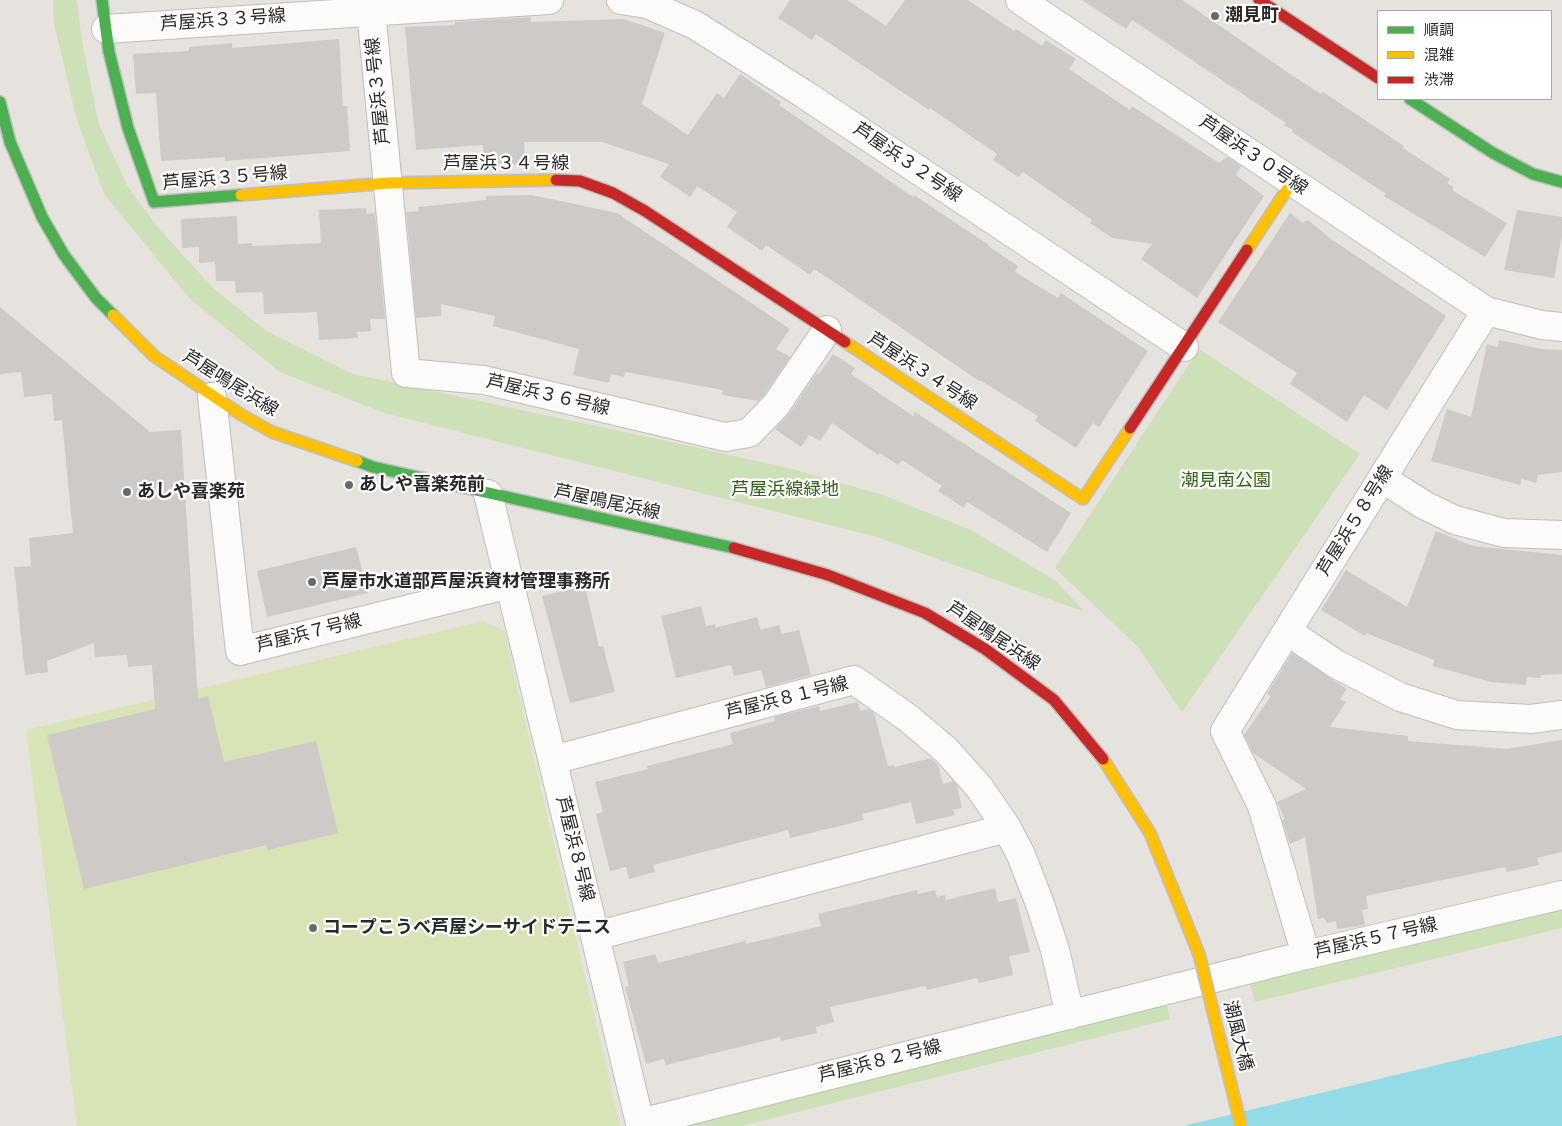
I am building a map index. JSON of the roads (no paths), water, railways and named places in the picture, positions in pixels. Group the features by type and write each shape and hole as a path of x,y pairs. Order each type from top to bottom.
{"street":[{"name":"芦屋浜３５号線","path":"102,0 106,29 128,128 154,202 388,183"},
{"path":"371,5 549,0"},
{"name":"芦屋浜３２号線","path":"621,0 647,4 695,25 804,94 1184,347"},
{"name":"芦屋浜３０号線","path":"1020,0 1486,311 1542,325 1562,327"},
{"path":"1260,0 1377,77"},
{"name":"芦屋浜３３号線","path":"106,29 371,5"},
{"name":"芦屋浜３号線","path":"371,5 388,183"},
{"path":"1412,100 1501,157 1533,174 1562,182"},
{"name":"芦屋鳴尾浜線","path":"0,102 10,142 24,178 64,255 96,298 154,356 212,397 272,432 373,467 741,550 828,575 925,613 985,649 1054,700 1109,766 1150,833 1199,954"},
{"name":"芦屋浜３４号線","path":"388,183 544,178 580,181 613,192 645,211 1083,499 1292,182"},
{"name":"芦屋浜３６号線","path":"388,183 406,373 484,380 725,437 749,433 776,404 827,330"},
{"name":"芦屋浜５８号線","path":"1225,731 1486,311"},
{"name":"芦屋浜７号線","path":"212,397 240,651 510,584"},
{"path":"1383,479 1424,505 1455,520 1504,533 1562,535"},
{"name":"芦屋浜８号線","path":"488,494 595,936"},
{"path":"1287,631 1336,664 1400,697 1457,715 1531,720 1562,715"},
{"name":"芦屋浜８１号線","path":"553,760 854,680 908,718 946,750 979,787 1007,828 1021,854 1040,904 1070,1015"},
{"name":"芦屋浜５７号線","path":"1225,731 1262,806 1306,955 1562,895"},
{"path":"595,936 1007,828"},
{"name":"芦屋浜８２号線","path":"595,936 640,1123 1306,955"},
{"name":"潮風大橋","path":"1199,954 1241,1126"}],"water":[{"path":"1562,1035 1562,1126 1183,1126 1279,1103"}],"place":[{"name":"潮見町","path":"1215,16"},
{"name":"あしや喜楽苑前","path":"349,485"},
{"name":"あしや喜楽苑","path":"127,492"},
{"name":"芦屋市水道部芦屋浜資材管理事務所","path":"312,582"},
{"name":"コープこうべ芦屋シーサイドテニス","path":"313,928"}],"park label":[{"name":"潮見南公園","path":"1226,481"},
{"name":"芦屋浜線緑地","path":"785,490"}]}
